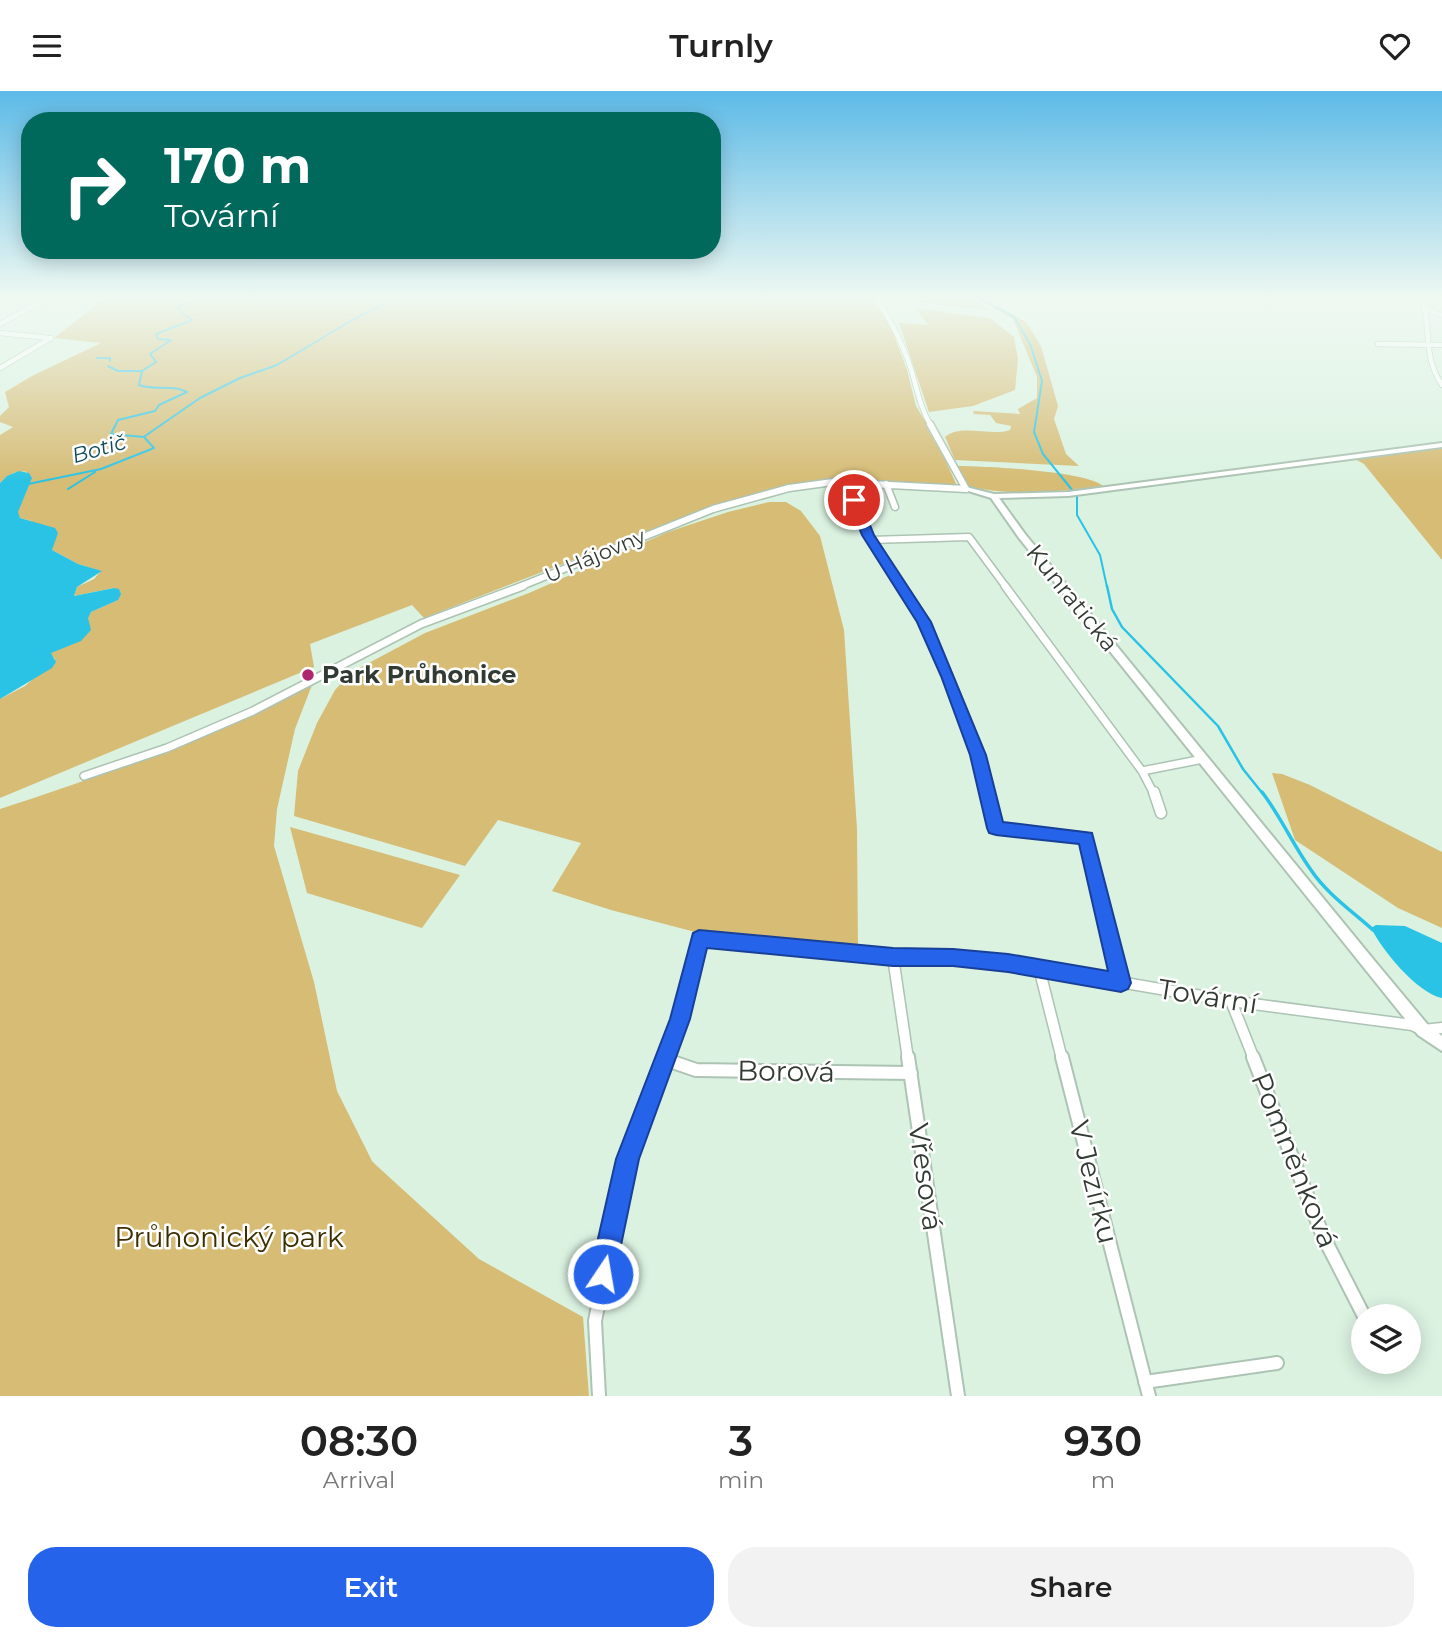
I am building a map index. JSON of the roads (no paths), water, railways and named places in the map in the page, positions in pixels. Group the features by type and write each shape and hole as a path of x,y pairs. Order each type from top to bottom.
{"street":[{"path":"907,359 920,405 966,489"},
{"path":"1428,359 1430,368 1442,385"},
{"path":"994,496 1068,494 1442,445"},
{"path":"848,482 871,540 924,622 948,676 978,755 996,828 1086,838 1121,983"},
{"name":"U Hájovny","path":"84,776 167,748 253,711 422,624 525,586 634,539 713,509 789,488 848,482 966,489 994,496"},
{"path":"886,484 895,507"},
{"name":"Kunratická","path":"994,496 1022,536 1423,1030 1442,1044"},
{"path":"871,540 969,537 1142,771 1151,785 1161,813"},
{"path":"1142,771 1203,759"},
{"name":"Tovární","path":"664,1059 680,1019 699,939 893,957 953,958 1039,968 1231,1001 1412,1025 1423,1030 1442,1028"},
{"name":"Vřesová","path":"893,957 958,1396"},
{"name":"V Jezírku","path":"1039,968 1147,1389"},
{"name":"Pomněnková","path":"1231,1001 1323,1237 1358,1304"},
{"path":"599,1396 595,1321 603,1274 627,1159 664,1059"},
{"name":"Borová","path":"664,1059 696,1070 911,1073"},
{"path":"1147,1389 1277,1363"}],"water":[{"path":"19,471 29,473 32,478 18,512 20,518 55,528 58,533 52,550 78,564 102,571 77,587 74,596 114,588 119,589 121,594 118,600 91,612 88,618 91,630 81,641 51,653 56,662 52,668 0,699 0,483 7,476"},
{"path":"1376,925 1405,926 1442,943 1442,998 1422,988 1401,969 1376,937 1371,928"}],"waterway":[{"name":"Botič","path":"28,484 101,469 154,448 144,437 111,434 118,420 155,411 159,405 187,392 175,388 139,385 142,371 156,362 154,359"},
{"path":"145,436 200,398 287,359"},
{"path":"1035,359 1042,381 1034,432 1043,454 1077,496 1077,515 1100,555 1107,587"},
{"path":"108,366 118,371 141,371"},
{"path":"68,489 95,472"},
{"path":"1107,586 1112,609 1122,627 1218,726 1243,769 1263,794"},
{"path":"1262,792 1317,879 1373,930"}],"place":[{"name":"Park Průhonice","path":"308,675"}],"park label":[{"name":"Průhonický park","path":"229,1237"}]}
